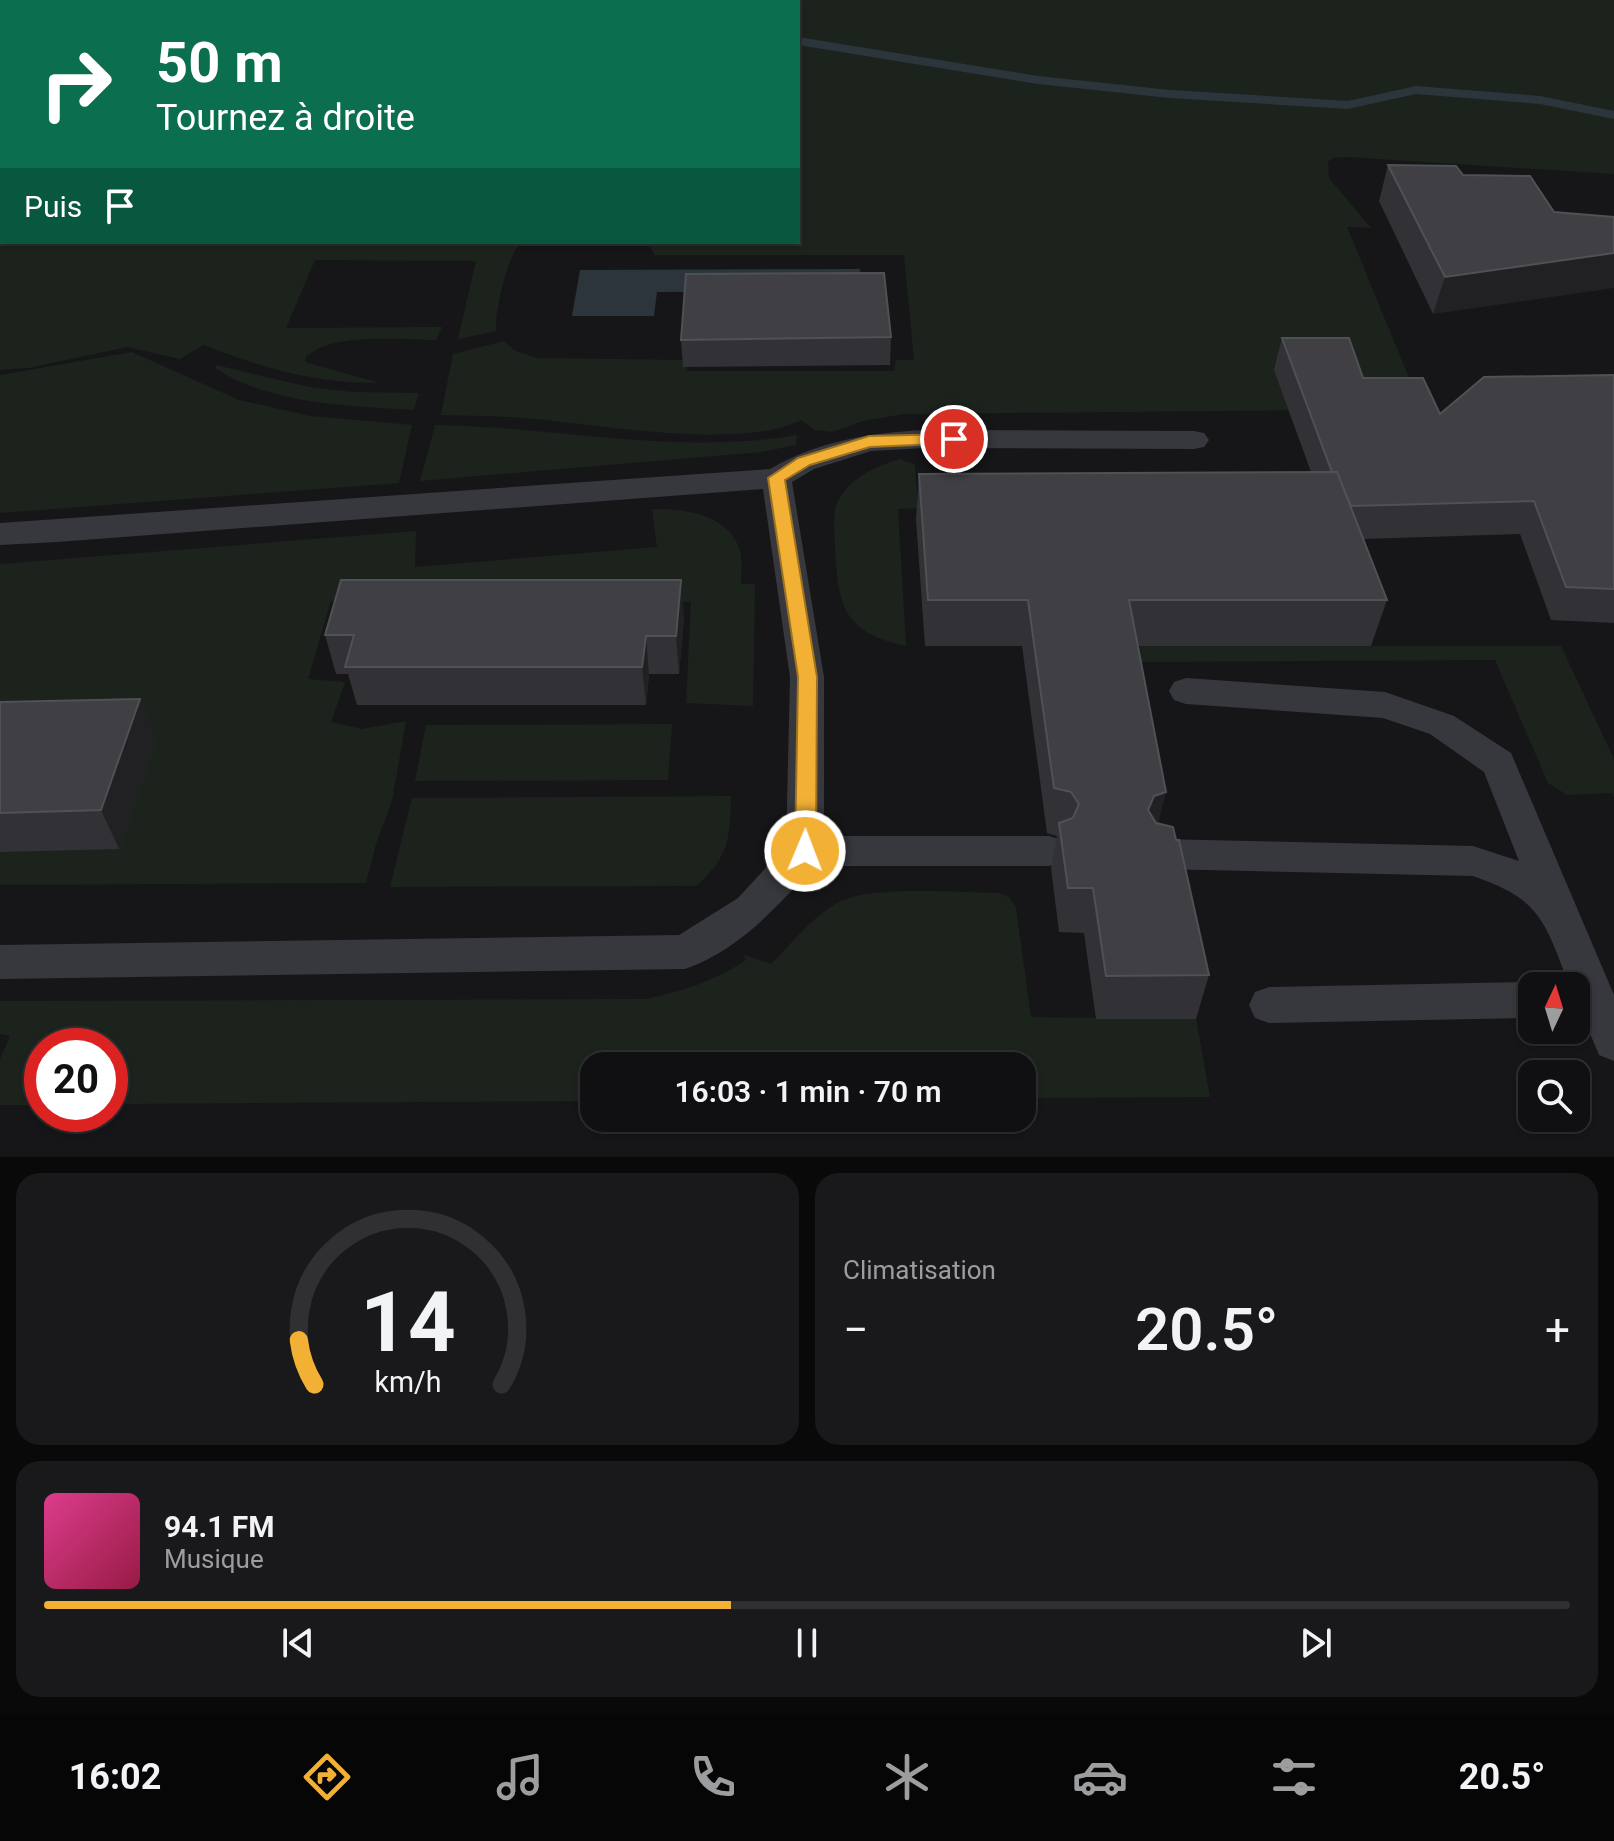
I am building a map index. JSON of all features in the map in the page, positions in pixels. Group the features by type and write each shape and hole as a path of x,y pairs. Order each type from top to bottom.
{"lane":[{"path":"0,534 776,478 804,462 869,442 1194,440"},
{"path":"0,962 685,952 752,909 805,851 807,677 776,478"},
{"path":"1186,691 1385,705 1442,725 1498,763 1556,906 1577,972"},
{"path":"805,851 1049,851"},
{"path":"1159,854 1473,861 1521,877 1556,906"},
{"path":"1269,1005 1518,1000"},
{"path":"1590,1006 1614,1042"}],"shaded area":[{"path":"800,0 1614,0 1614,174 1347,157 1332,158 1328,162 1329,178 1371,228 1347,227 1422,409 904,414 863,421 832,432 815,430 801,420 777,429 713,435 640,431 520,418 441,415 453,354 504,341 514,350 536,358 689,360 686,371 894,371 896,360 914,360 904,255 654,255 650,244 800,244"},
{"path":"0,244 520,244 503,284 496,331 458,339 476,261 315,260 286,328 442,327 436,340 385,338 348,341 331,344 305,358 305,362 380,383 290,373 204,345 180,359 127,347 29,368 0,370"},
{"path":"860,269 861,291 657,292 654,316 572,316 580,270"},
{"path":"132,352 239,400 311,416 412,425 399,483 0,513 0,375"},
{"path":"216,365 309,387 352,392 419,393 414,410 311,401 261,390 215,368"},
{"path":"435,425 661,442 752,441 797,435 796,445 761,452 420,481"},
{"path":"900,459 915,465 918,508 898,509 906,646 869,633 848,614 838,586 834,530 837,505 844,491 874,469"},
{"path":"652,509 702,515 724,527 739,547 741,584 755,584 753,706 686,703 691,602 331,601 308,679 345,682 331,722 362,729 406,721 392,801 366,883 0,885 0,564 416,531 415,567 657,547"},
{"path":"1140,646 1561,646 1614,759 1614,798 1612,793 1567,795 1548,783 1495,660 1141,662"},
{"path":"672,724 668,780 415,781 426,725"},
{"path":"731,796 726,846 715,866 696,886 390,887 412,798"},
{"path":"873,893 999,893 1010,898 1016,908 1031,1017 1196,1019 1210,1097 1036,1098 1036,1052 580,1052 580,1101 128,1104 128,1028 24,1028 24,1105 0,1105 0,1059 10,1036 0,1034 0,1001 646,999 710,979 746,960 744,955 771,964 803,930 839,902"}],"building":[{"path":"1388,165 1456,166 1463,175 1530,176 1554,212 1614,217 1614,253 1445,277"},
{"path":"884,273 891,337 681,340 686,274"},
{"path":"1282,338 1349,338 1363,378 1423,378 1440,414 1484,377 1614,375 1614,589 1566,587 1534,501 1351,506 1337,472 1332,472"},
{"path":"1337,472 1387,600 1129,600 1166,792 1154,796 1148,810 1156,823 1173,827 1176,840 1179,840 1209,975 1106,976 1093,888 1068,888 1059,823 1073,818 1079,804 1071,792 1054,788 1028,600 928,600 919,474"},
{"path":"341,580 681,580 676,636 646,636 642,667 345,667 354,635 325,635"},
{"path":"140,699 101,810 0,813 0,702"}],"waterway":[{"path":"800,41 1038,80 1170,94 1348,105 1416,90 1540,100 1614,115"}],"route":[{"path":"805,851 807,677 776,478 804,462 869,442 954,439"}]}
